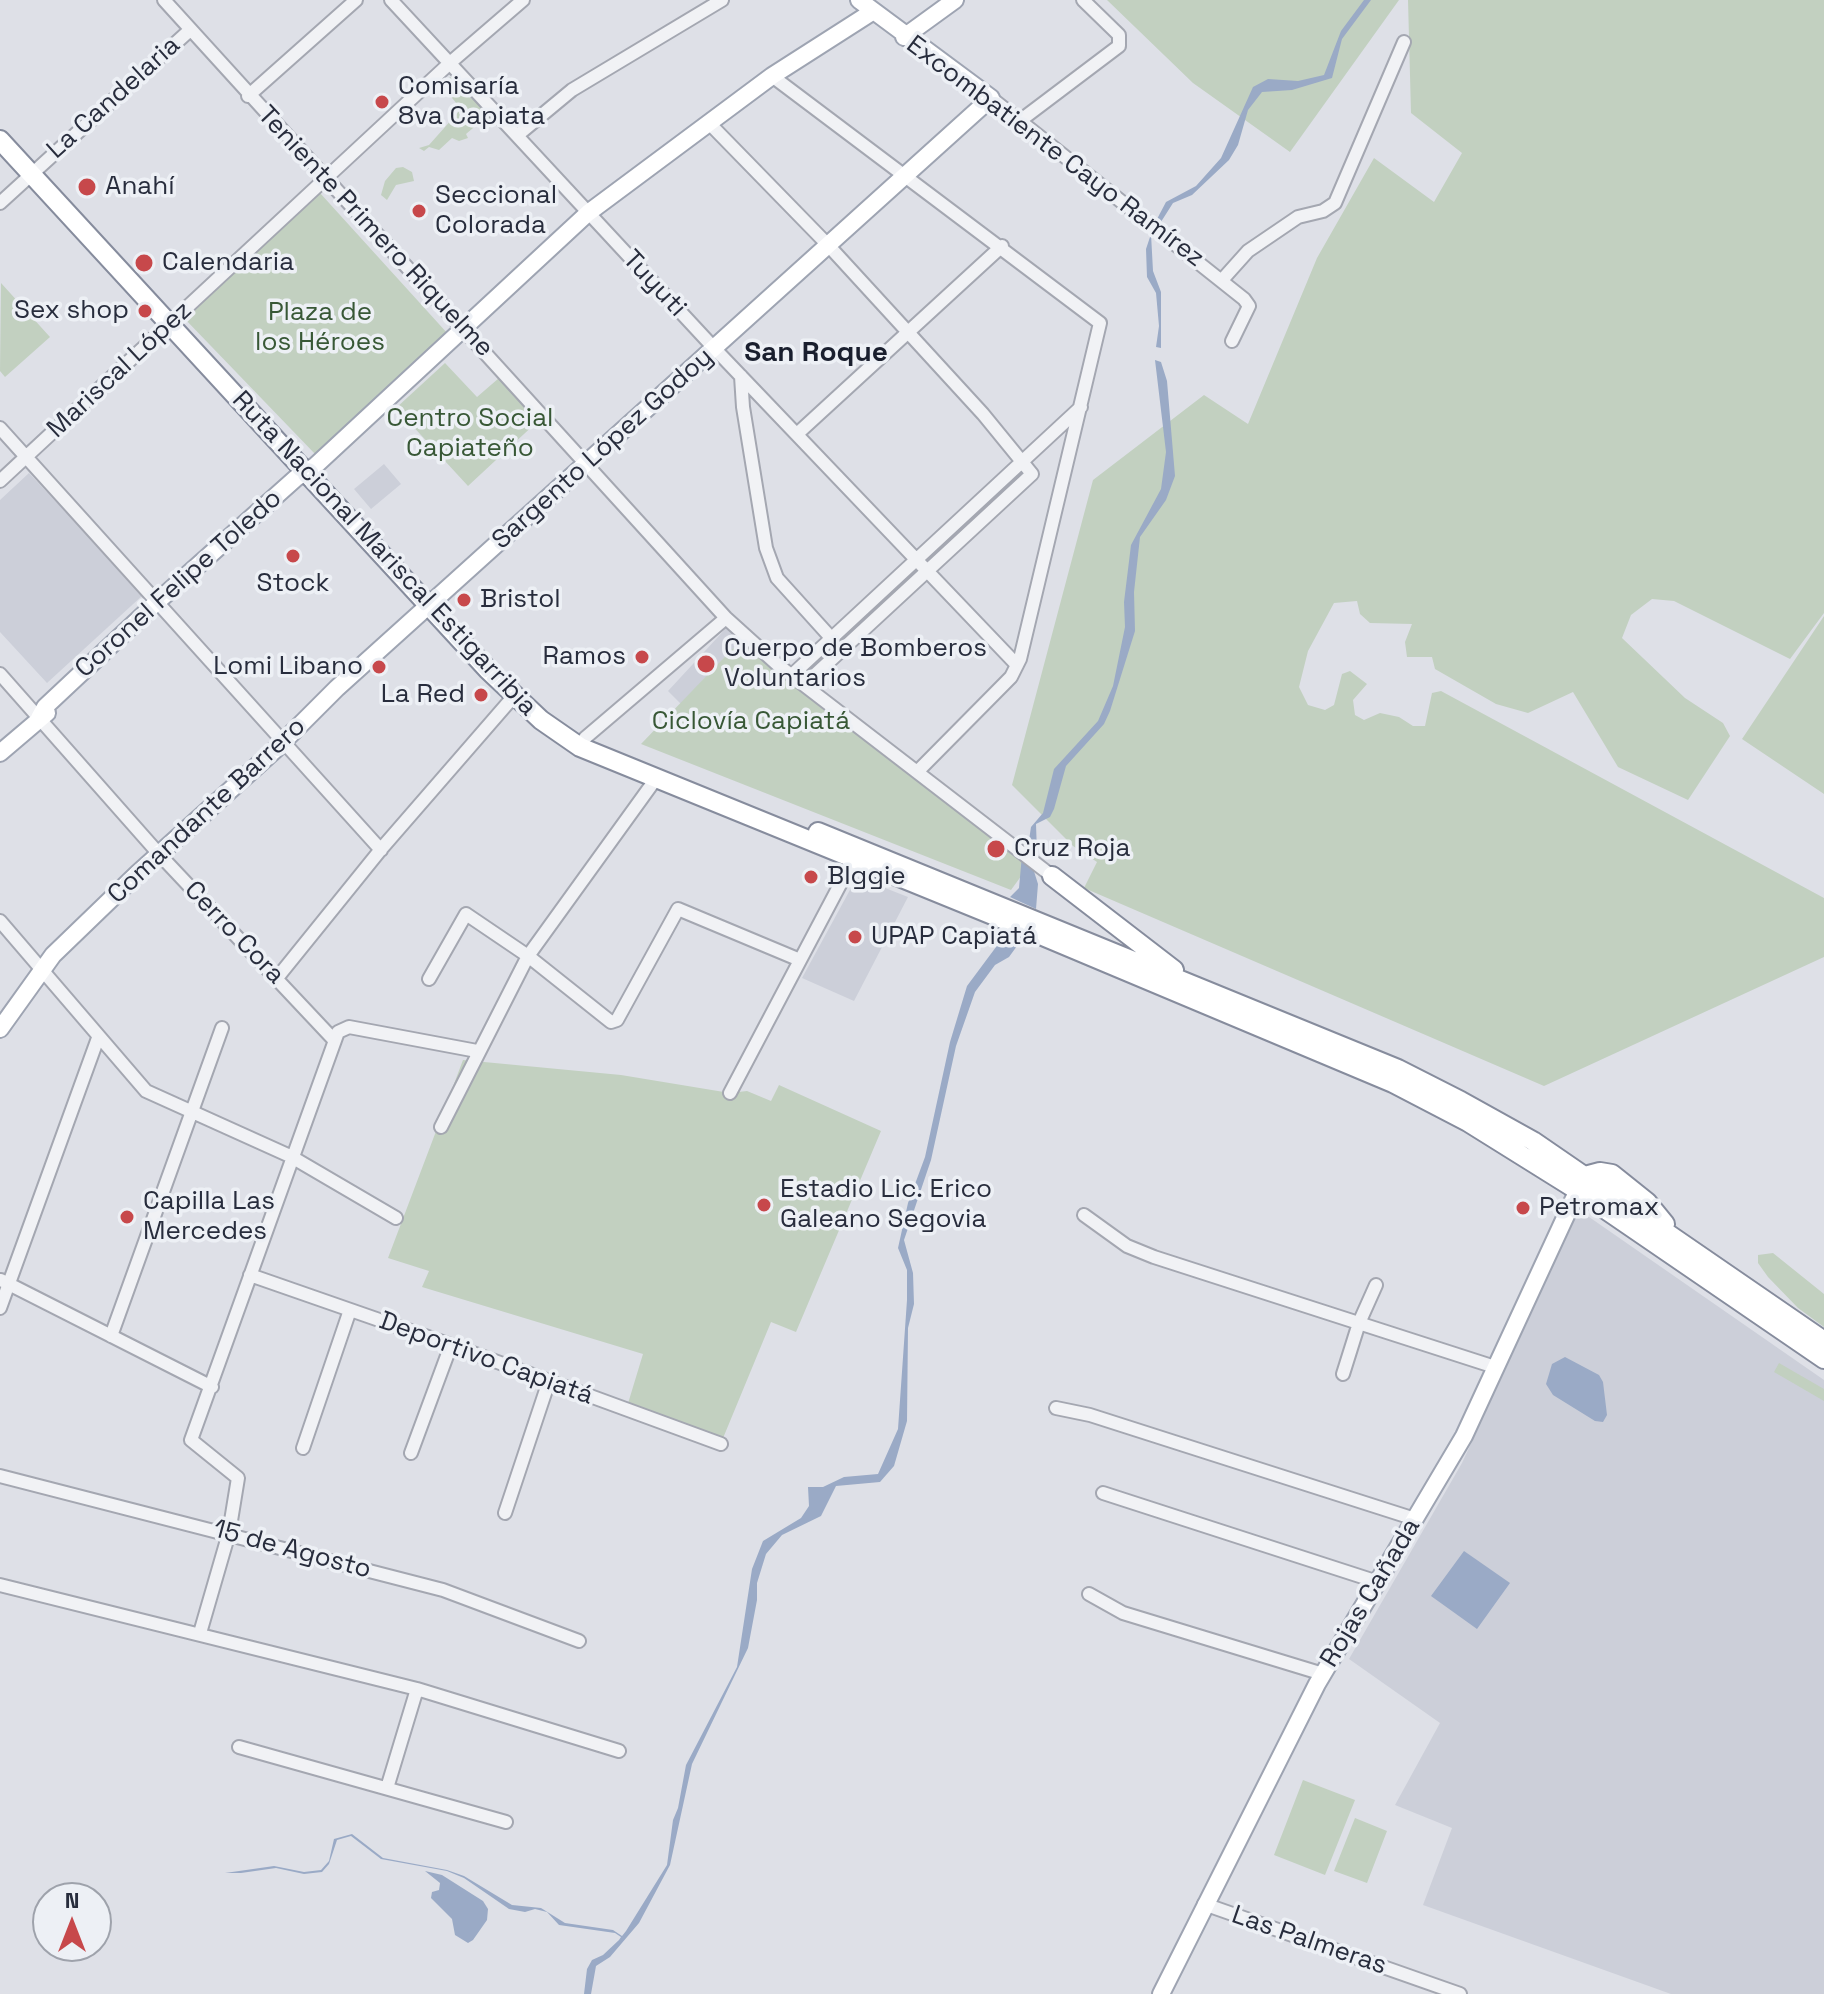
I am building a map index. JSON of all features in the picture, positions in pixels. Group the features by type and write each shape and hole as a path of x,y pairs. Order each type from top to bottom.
{"highway":[{"name":"Ruta Nacional Mariscal Estigarribia","path":"0,125 35,171 433,603 514,696 580,747 853,860 999,910"},
{"name":"Ruta Nacional Mariscal Estigarribia","path":"0,140 35,171"},
{"name":"Ruta Nacional Mariscal Estigarribia","path":"433,603 521,689 585,738 1039,927 1393,1083 1675,1237 1824,1341"},
{"path":"1052,876 1200,987"},
{"name":"Ruta Nacional Mariscal Estigarribia","path":"1039,927 1200,987 1410,1075 1533,1141 1581,1183 1824,1359"}],"main road":[{"name":"Excombatiente Cayo Ramírez","path":"859,0 904,37 991,98"},
{"path":"904,37 955,0"},
{"name":"Coronel Felipe Toledo","path":"0,753 588,213 772,76 872,12"},
{"name":"Sargento López Godoy","path":"433,603 991,98"},
{"name":"Comandante Barrero","path":"0,1029 40,969 337,688 433,603"},
{"name":"Rojas Cañada","path":"1161,1994 1323,1674 1464,1436 1581,1183"}],"street":[{"name":"Teniente Primero Riquelme","path":"164,0 248,96 726,618 805,684 1052,876"},
{"path":"248,96 356,0"},
{"name":"Tuyuti","path":"391,0 519,134 714,348 1017,665"},
{"name":"Mariscal López","path":"0,481 451,62 523,0"},
{"path":"519,134 572,90 722,0"},
{"path":"1021,120 1119,46 1119,35 1083,0"},
{"name":"La Candelaria","path":"0,203 190,30"},
{"path":"1222,280 1248,251 1298,217 1323,211 1335,203 1404,42"},
{"path":"772,76 1002,246 1100,323 1017,665 1011,677 918,771"},
{"name":"Excombatiente Cayo Ramírez","path":"991,98 1222,280 1249,306 1232,341"},
{"path":"708,122 828,245 1032,474 805,684"},
{"path":"797,434 1002,246"},
{"path":"741,376 743,407 766,548 777,578 833,640"},
{"path":"793,674 1082,406"},
{"path":"0,428 381,850"},
{"path":"585,738 726,618"},
{"name":"Cerro Cora","path":"0,674 159,854 334,1040"},
{"path":"277,978 381,850 514,696"},
{"path":"441,1127 528,956 655,780"},
{"path":"730,1093 853,860"},
{"path":"429,979 466,914 528,956 611,1022 617,1020 678,909 800,960"},
{"path":"0,921 146,1091 191,1114 290,1156 396,1218"},
{"path":"200,1633 229,1533 238,1478 191,1440 334,1040 338,1032 349,1027 477,1051"},
{"path":"111,1336 222,1028"},
{"path":"0,1308 3,1281 98,1038"},
{"path":"1084,1215 1127,1246 1154,1257 1495,1367"},
{"name":"Deportivo Capiatá","path":"250,1275 721,1444"},
{"path":"3,1281 212,1387"},
{"path":"1343,1374 1359,1323 1376,1285"},
{"path":"303,1448 350,1310"},
{"path":"411,1453 451,1345"},
{"path":"505,1513 549,1381"},
{"path":"1056,1408 1105,1420 1415,1519"},
{"name":"15 de Agosto","path":"0,1476 443,1590 579,1641"},
{"path":"1103,1493 1378,1582"},
{"path":"0,1585 417,1689 619,1751"},
{"path":"1089,1594 1123,1613 1323,1674"},
{"path":"387,1788 417,1689"},
{"path":"239,1747 506,1822"},
{"name":"Las Palmeras","path":"1204,1904 1460,1994"}],"shaded area":[{"path":"384,464 401,484 371,509 354,489"},
{"path":"29,473 143,595 47,683 0,632 0,500"},
{"name":"Cuerpo de Bomberos Voluntarios","path":"729,625 743,638 681,704 668,691"},
{"name":"UPAP Capiatá","path":"857,877 908,897 854,1001 802,978"},
{"path":"1579,1210 1824,1380 1824,1994 1671,1994 1423,1905 1452,1828 1395,1805 1440,1723 1349,1659 1462,1463"}],"green space":[{"path":"1107,0 1399,0 1290,152 1193,83"},
{"path":"1408,0 1824,0 1824,613 1790,659 1674,601 1652,599 1631,615 1622,638 1685,698 1723,723 1730,736 1688,800 1618,767 1573,692 1528,713 1496,704 1435,669 1432,657 1407,657 1405,642 1412,624 1370,623 1360,614 1357,601 1334,603 1308,651 1299,687 1308,705 1325,710 1334,705 1342,674 1350,671 1367,684 1353,700 1355,715 1364,720 1380,713 1399,717 1413,726 1425,726 1432,693 1441,691 1824,898 1824,957 1544,1086 1084,888 1097,862 1073,846 1012,785 1093,480 1204,395 1248,424 1317,258 1374,158 1434,202 1462,153 1411,113"},
{"path":"454,76 463,79 464,94 486,107 494,123 490,128 480,122 466,134 468,138 459,141 452,138 439,150 429,147 424,151 419,148 429,145 461,109 444,88 446,79"},
{"path":"403,167 412,172 414,181 396,185 387,200 381,195 385,181 396,168"},
{"name":"Plaza de los Héroes","path":"320,193 448,334 316,455 183,317"},
{"path":"1,283 50,337 5,377 0,371"},
{"name":"Centro Social Capiateño","path":"445,363 477,397 499,378 538,421 468,486 396,408"},
{"path":"1824,616 1824,794 1742,739"},
{"name":"Ciclovía Capiatá","path":"743,638 1030,864 1011,890 641,744"},
{"path":"463,1060 621,1075 730,1093 747,1091 771,1101 779,1085 881,1131 796,1332 771,1322 721,1443 626,1410 643,1354 422,1287 429,1271 388,1258"},
{"path":"1773,1253 1824,1294 1824,1327 1798,1308 1758,1263 1758,1255"},
{"path":"1779,1363 1824,1389 1824,1401 1774,1372"},
{"path":"1303,1780 1355,1800 1325,1875 1274,1855"},
{"path":"1355,1818 1387,1831 1367,1883 1334,1871"}],"water":[{"path":"1364,0 1371,0 1342,39 1332,78 1292,90 1262,92 1248,110 1238,145 1229,160 1192,195 1173,203 1159,225 1156,221 1166,202 1196,186 1221,158 1253,87 1268,79 1298,81 1324,75 1341,31"},
{"path":"1151,234 1153,271 1161,292 1161,348 1156,347 1159,326 1156,293 1147,277 1146,249"},
{"path":"1155,360 1161,362 1167,381 1175,476 1166,500 1140,537 1134,592 1135,631 1110,711 1104,724 1066,766 1050,817 1036,824 1037,853 1028,847 1031,827 1043,813 1054,769 1098,721 1113,686 1125,627 1124,602 1131,545 1161,489 1166,452"},
{"path":"1022,855 1032,865 1038,884 1036,909 1010,897 1019,888"},
{"path":"997,938 1017,946 1009,957 995,965 975,992 956,1046 931,1160 904,1240 913,1273 914,1304 908,1328 907,1421 894,1466 880,1482 836,1486 821,1516 782,1535 766,1554 757,1583 748,1648 692,1764 670,1865 639,1923 610,1957 596,1966 591,1994 584,1994 587,1969 592,1960 603,1955 619,1940 621,1937 615,1933 559,1925 547,1912 535,1909 525,1912 509,1909 464,1878 447,1871 381,1859 351,1836 337,1840 329,1864 322,1872 304,1874 276,1868 225,1873 274,1866 304,1872 321,1870 329,1861 334,1839 352,1834 383,1858 447,1870 464,1876 512,1905 541,1908 565,1923 613,1930 622,1936 667,1865 673,1820 686,1765 737,1667 752,1569 763,1541 801,1518 809,1506 808,1487 823,1487 844,1477 878,1474 898,1429 907,1270 898,1248 908,1203 925,1157 950,1042 967,986 996,947"},
{"path":"1565,1357 1599,1375 1603,1382 1607,1415 1603,1422 1595,1421 1553,1395 1546,1384 1552,1364"},
{"path":"1464,1551 1510,1583 1477,1629 1431,1596"},
{"path":"425,1871 442,1875 483,1901 488,1909 487,1920 473,1940 468,1943 455,1935 452,1919 431,1898 432,1892 439,1890 440,1883"}],"place":[{"name":"Comisaría 8va Capiata","path":"382,102"},
{"name":"Anahí","path":"87,187"},
{"name":"Seccional Colorada","path":"419,211"},
{"name":"Calendaria","path":"144,263"},
{"name":"Sex shop","path":"145,311"},
{"name":"Stock","path":"293,556"},
{"name":"Bristol","path":"464,600"},
{"name":"Ramos","path":"642,657"},
{"name":"Cuerpo de Bomberos Voluntarios","path":"706,664"},
{"name":"Lomi Libano","path":"379,667"},
{"name":"La Red","path":"481,695"},
{"name":"Cruz Roja","path":"996,849"},
{"name":"BIggie","path":"811,877"},
{"name":"UPAP Capiatá","path":"855,937"},
{"name":"Estadio Lic. Erico Galeano Segovia","path":"764,1205"},
{"name":"Petromax","path":"1523,1208"},
{"name":"Capilla Las Mercedes","path":"127,1217"}],"district":[{"name":"San Roque","path":"816,353"}]}
